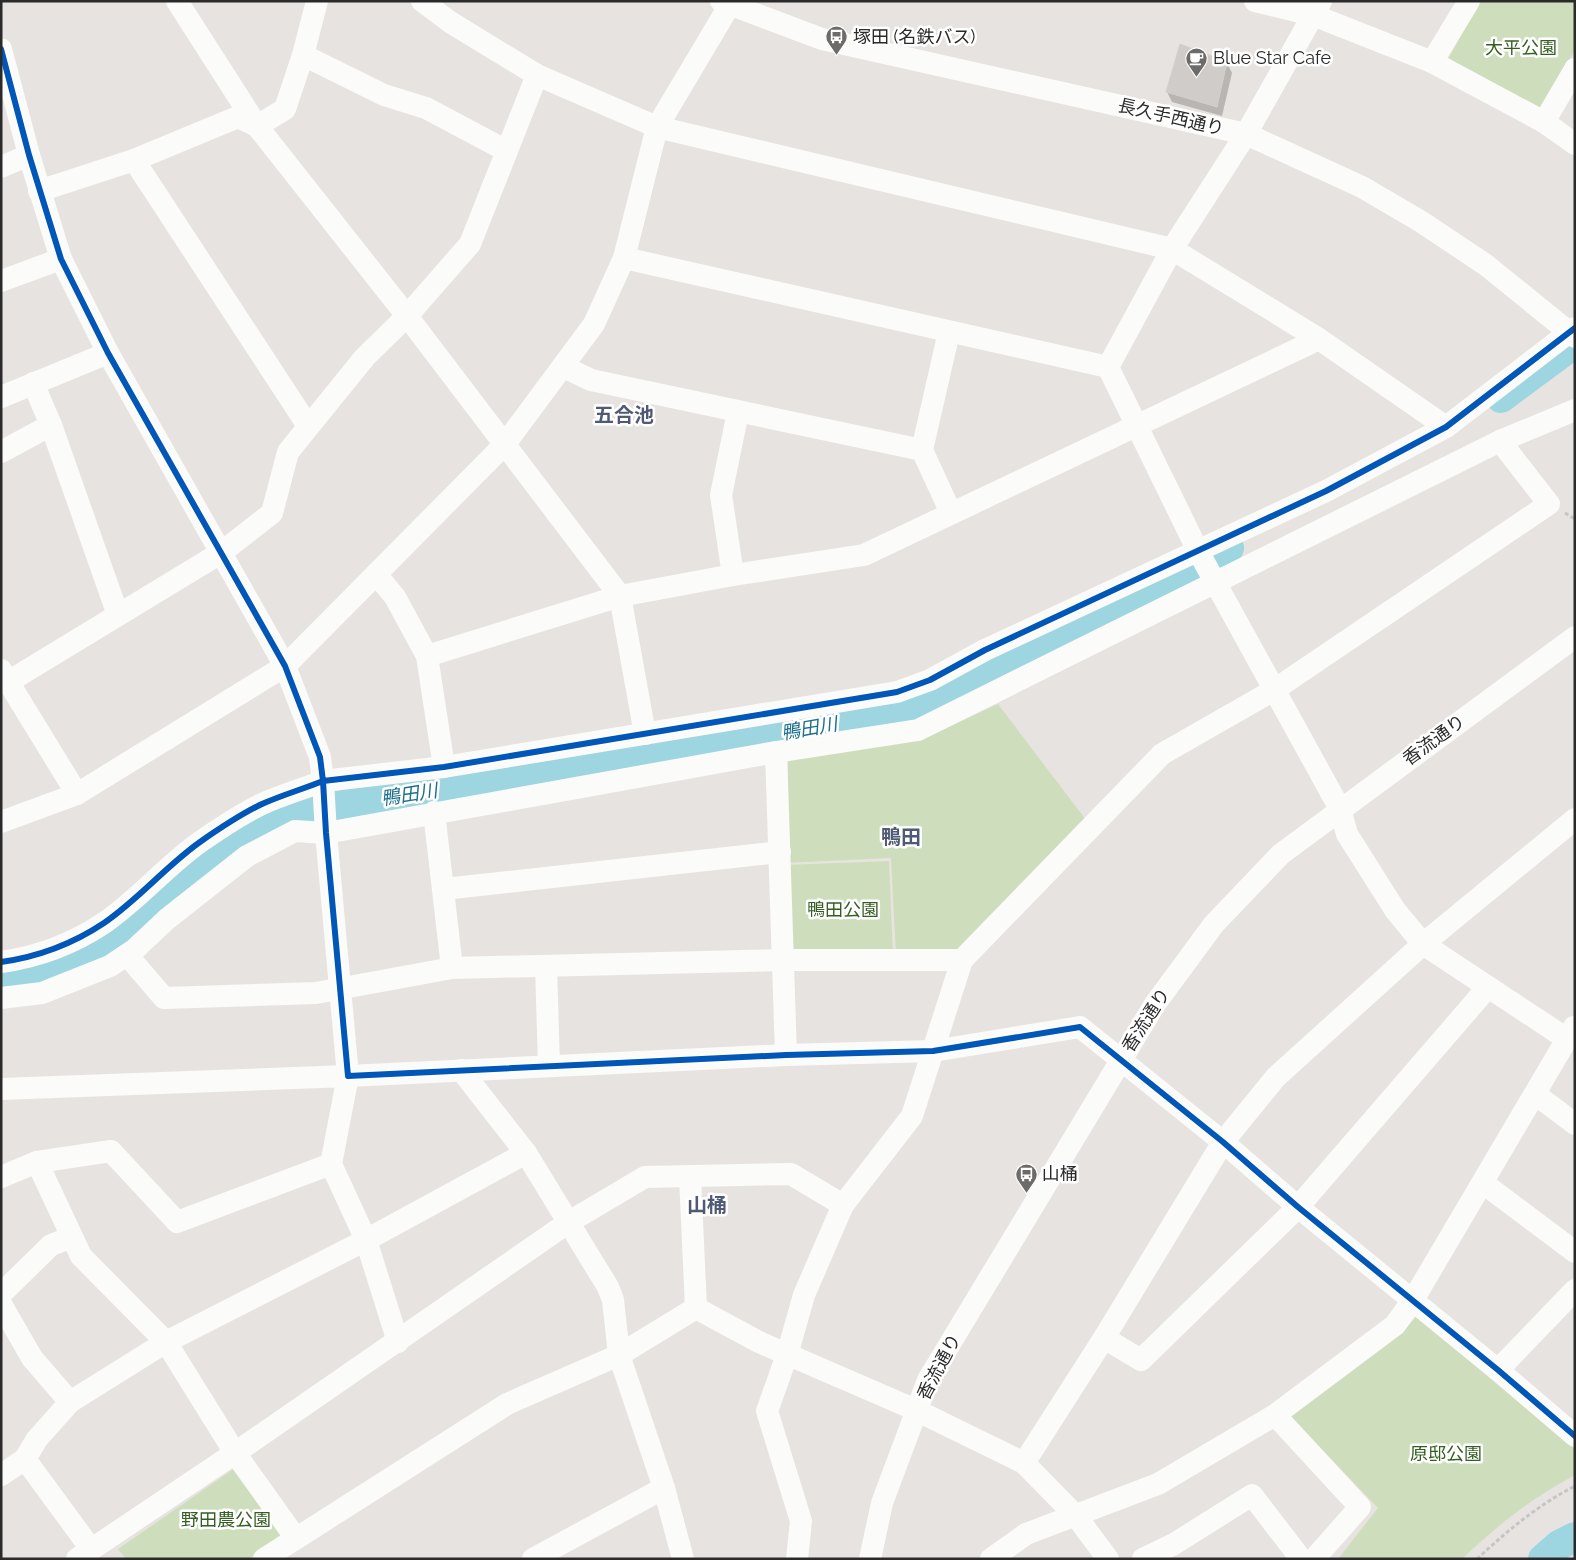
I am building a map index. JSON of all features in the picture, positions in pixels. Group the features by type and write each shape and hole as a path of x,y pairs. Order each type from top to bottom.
{"street":[{"path":"177,1 257,126 407,316 620,596 645,734"},
{"path":"257,126 285,108 303,55 318,1"},
{"path":"422,1 450,22 536,75 657,127 1172,249 1319,339 1446,427"},
{"path":"1254,1 1317,8 1432,62 1544,122 1575,144"},
{"path":"1432,62 1469,1"},
{"path":"1,822 77,794 285,666 505,444 564,367 594,324 624,258 657,127 728,2"},
{"name":"長久手西通り","path":"728,2 822,39 1246,134 1362,187 1420,221 1486,265 1572,332"},
{"path":"1108,367 1172,249 1246,134 1317,8"},
{"path":"1,49 39,192 61,259 108,353 285,666 320,757 348,1076 331,1164 366,1240 398,1342"},
{"path":"303,55 384,95 426,108 507,151"},
{"path":"1544,122 1575,69"},
{"path":"77,794 5,676 118,614 222,552 272,513 288,452 365,357 407,316 470,244 536,75"},
{"path":"39,192 134,160 238,117 257,126"},
{"path":"1,167 29,155"},
{"path":"134,160 308,426"},
{"path":"624,258 1108,367"},
{"path":"1,281 61,259"},
{"path":"949,332 922,450 951,514"},
{"path":"1,962 37,954 81,936 105,922 199,843 232,821 262,804 323,781 444,767 645,734 897,692 930,680 985,650 1326,491 1446,427 1572,332"},
{"path":"427,656 620,596 733,575 864,555 1319,339"},
{"path":"1,397 108,353"},
{"path":"564,367 591,380 922,450"},
{"path":"991,1559 1026,1534 1158,1484 1274,1415 1395,1325 1483,1183 1571,1032 1488,987 1423,944 1396,910 1347,834 1340,809 1198,551 1108,367"},
{"path":"33,383 52,425 118,614"},
{"path":"1,998 42,993 110,966 247,856 295,831 326,834 434,812 776,752 918,730 1500,441 1575,410"},
{"path":"733,575 721,494 738,412"},
{"path":"1,452 52,425"},
{"path":"797,1559 801,1521 768,1411 804,1295 844,1205 912,1116 962,960 1162,754 1274,690 1549,504 1500,441"},
{"path":"376,574 395,597 427,656 444,767"},
{"name":"香流通り","path":"870,1559 882,1503 928,1380 1121,1058 1155,1004 1214,924 1281,854 1575,637"},
{"path":"776,752 786,1055"},
{"path":"434,812 452,968"},
{"path":"1024,1463 1104,1338 1223,1142 1276,1077 1423,944 1575,819"},
{"path":"444,889 780,852"},
{"path":"127,954 164,998 316,993 452,968 784,960 962,960"},
{"path":"546,966 549,1066"},
{"path":"1104,1338 1141,1360 1298,1207 1488,987"},
{"path":"1,1089 348,1076 786,1055 934,1051 1080,1026 1223,1142 1298,1207 1571,1427"},
{"path":"461,1070 526,1153 569,1222 613,1300 619,1355 664,1488 684,1559"},
{"path":"1535,1094 1575,1124"},
{"path":"1,1176 37,1162 111,1151 177,1222 331,1164"},
{"path":"1,1475 25,1459 37,1439 70,1402 166,1342 366,1240 526,1153"},
{"path":"37,1162 81,1256 166,1342 235,1453 295,1537"},
{"path":"25,1459 84,1554 398,1342 569,1222 645,1177 791,1174 844,1205"},
{"path":"690,1177 696,1308"},
{"path":"1483,1183 1575,1252"},
{"path":"1,1294 51,1245 72,1237"},
{"path":"1498,1370 1575,1290"},
{"path":"1,1304 7,1329 70,1402"},
{"path":"696,1308 787,1354 916,1410 1024,1463 1076,1516 1108,1559"},
{"path":"264,1559 295,1537 507,1404 619,1355 696,1308"},
{"path":"1274,1415 1360,1506 1314,1559"},
{"path":"533,1559 664,1488"},
{"path":"1143,1559 1174,1544 1252,1494 1300,1559"}],"path":[{"path":"1477,1559 1508,1530 1550,1499 1575,1486"}],"green space":[{"name":"大平公園","path":"1480,1 1575,1 1575,50 1539,110 1447,61"},
{"path":"998,704 1086,820 959,957 896,956 891,858 785,863 788,760 923,739"},
{"name":"鴨田公園","path":"889,861 893,956 789,955 785,865"},
{"name":"原邸公園","path":"1416,1317 1575,1449 1575,1475 1544,1493 1516,1513 1489,1534 1462,1559 1338,1559 1378,1508 1289,1415 1401,1334"},
{"name":"野田農公園","path":"235,1468 281,1535 248,1559 126,1559 118,1549"}],"building":[{"name":"Blue Star Cafe","path":"1180,44 1227,62 1217,107 1166,92"}],"waterway":[{"name":"鴨田川","path":"1501,398 1575,343"},
{"name":"鴨田川","path":"1,979 48,973 74,964 98,951 179,882 213,858 248,835 306,811 834,724 911,708 1229,548"},
{"path":"1543,1559 1559,1545 1575,1537"}],"cycle path":[{"path":"1,49 29,155 61,259 108,353 285,666 320,757 323,781 444,767 897,692 930,680 985,650 1326,491 1446,427 1575,328"},
{"path":"1,962 42,953 80,937 117,914 188,851 223,826 262,804 323,781 348,1076 786,1055 933,1051 1080,1027 1223,1142 1298,1207 1498,1370 1575,1436"}],"place":[{"name":"塚田 (名鉄バス)","path":"837,56"},
{"name":"Blue Star Cafe","path":"1197,77"},
{"name":"山桶","path":"1026,1193"}],"district":[{"name":"五合池","path":"624,415"},
{"name":"鴨田","path":"901,837"},
{"name":"山桶","path":"707,1205"}]}
